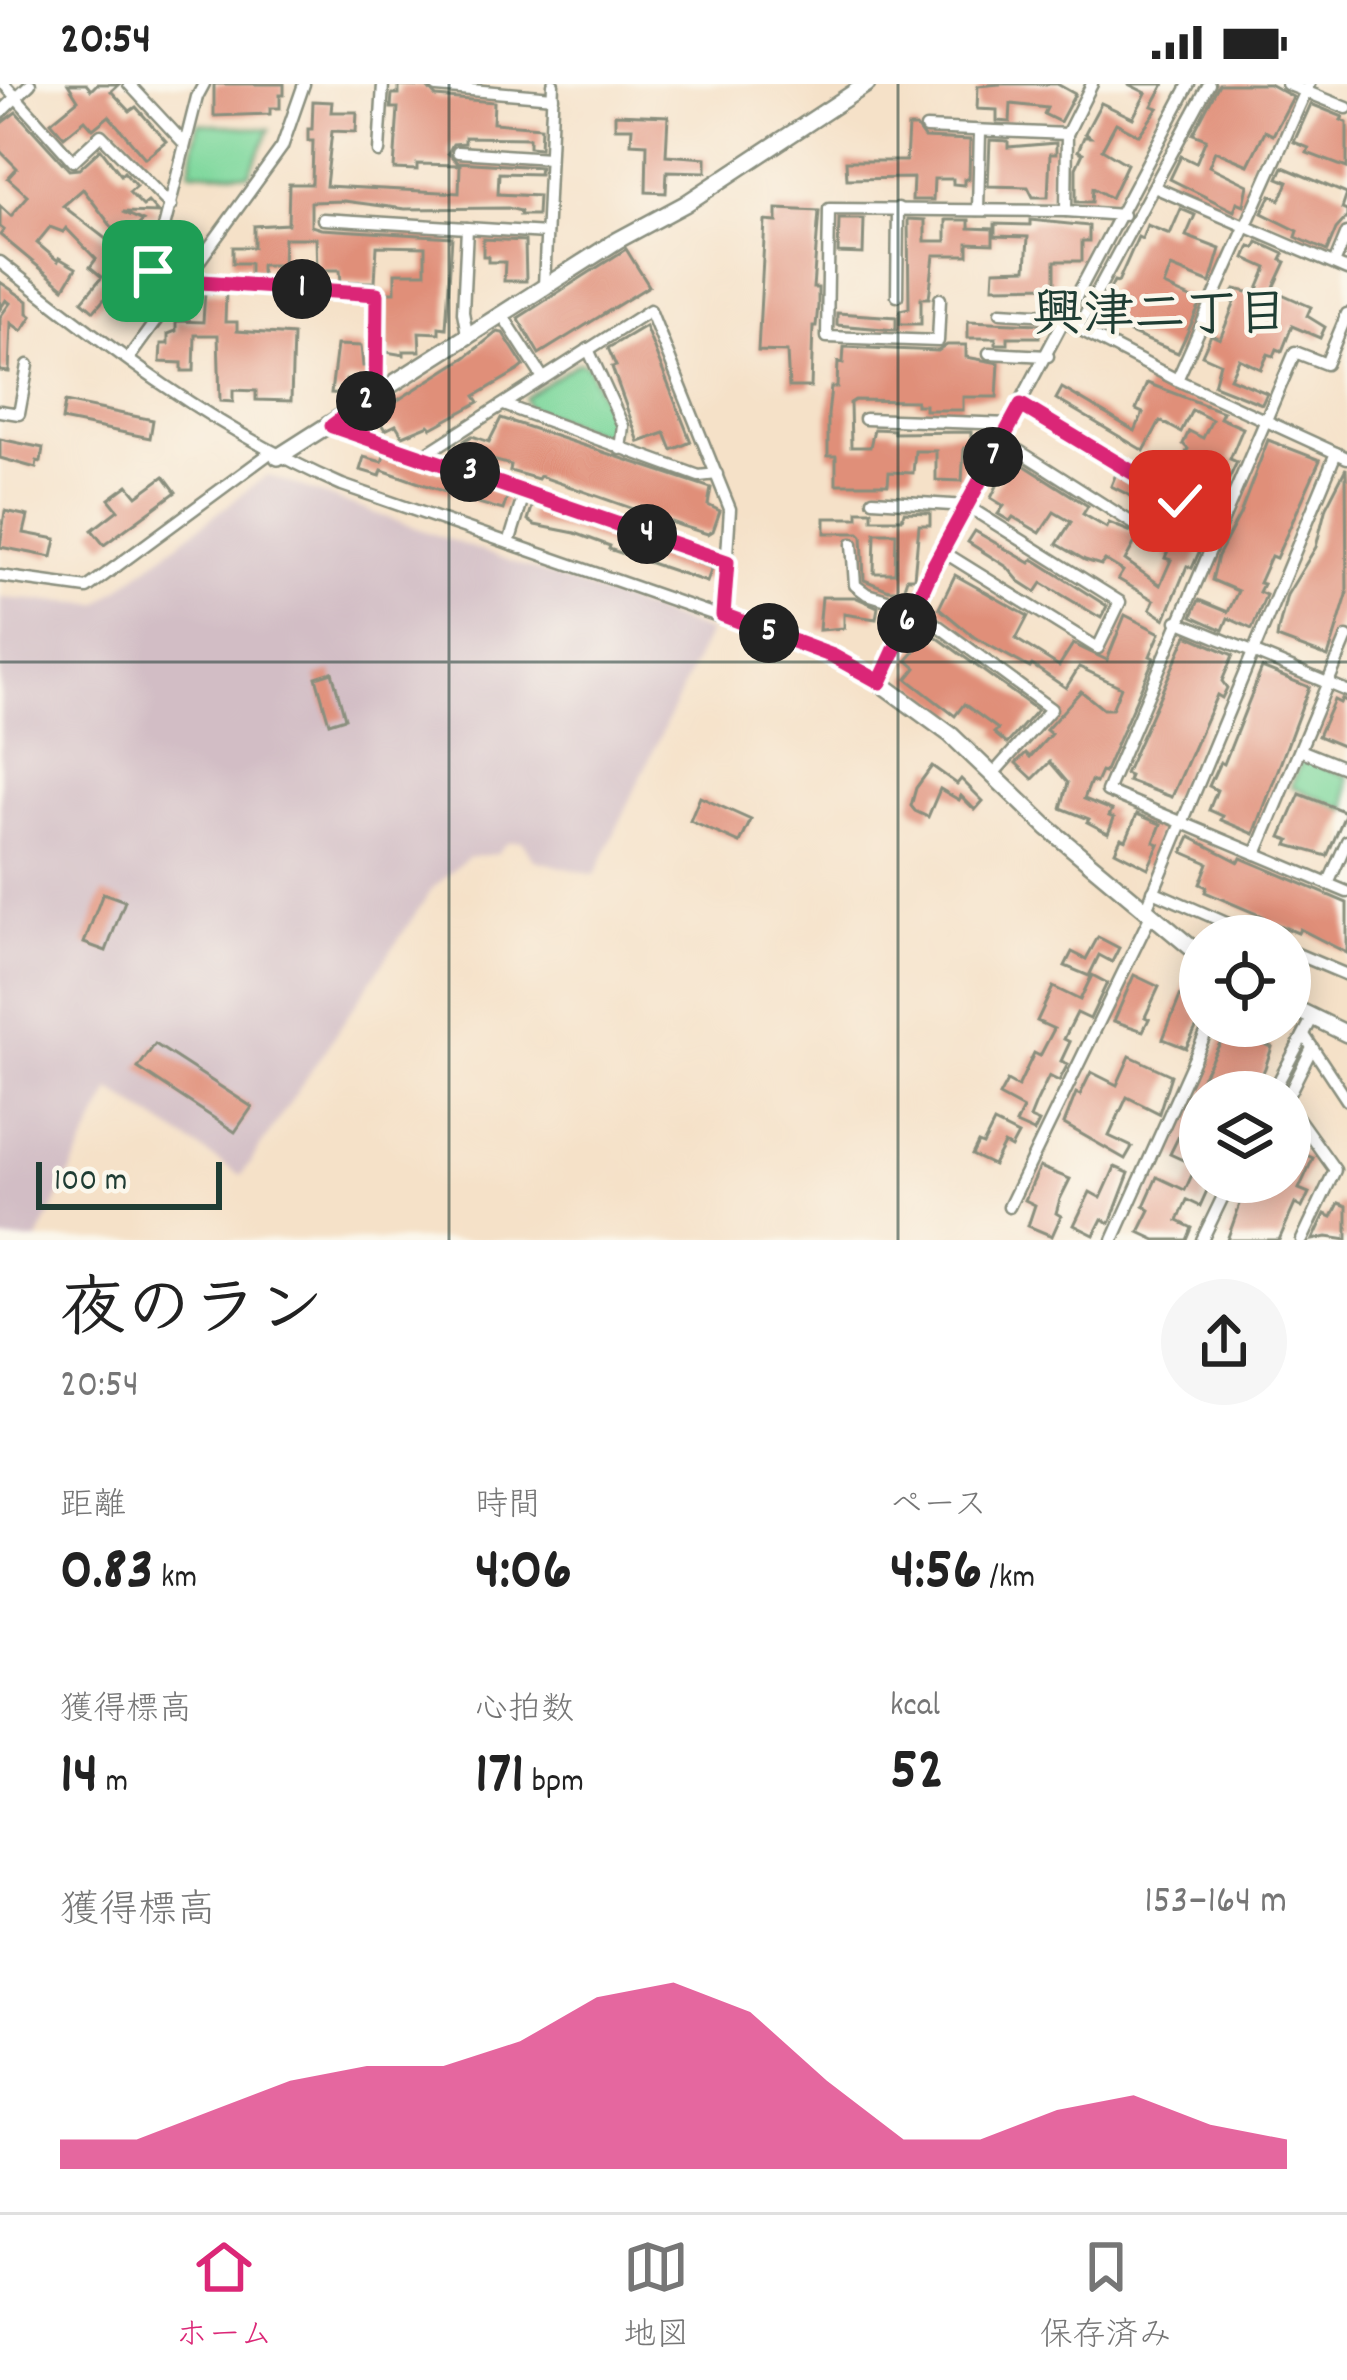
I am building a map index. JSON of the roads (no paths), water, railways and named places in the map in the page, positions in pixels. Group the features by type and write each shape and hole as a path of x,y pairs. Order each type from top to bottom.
{"street":[{"path":"4,84 73,160 100,135 171,206"},
{"path":"0,113 30,84"},
{"path":"129,84 184,143"},
{"path":"168,307 153,287 153,271 184,143 204,84"},
{"path":"128,358 282,147 304,84"},
{"path":"380,152 383,84"},
{"path":"0,577 87,588 274,456 332,426 467,334 686,204 868,84"},
{"path":"1066,211 1067,134 1093,84"},
{"path":"1071,326 1190,84"},
{"path":"880,682 942,551 1021,405 1154,187 1209,84"},
{"path":"1286,84 1307,88 1347,109"},
{"path":"436,87 553,90 544,286"},
{"path":"1177,380 1307,88"},
{"path":"926,128 1067,134"},
{"path":"978,210 980,132"},
{"path":"458,152 549,158"},
{"path":"1154,187 1347,270"},
{"path":"897,296 898,208"},
{"path":"940,299 938,341 827,337 829,209 1123,215"},
{"path":"323,219 546,233"},
{"path":"467,228 463,312 467,334"},
{"path":"1334,264 1347,233"},
{"path":"0,262 202,413 274,456 342,485 833,656 880,682 951,735 1048,828 1179,939"},
{"path":"187,281 377,294 376,393"},
{"path":"424,455 650,310 730,509 723,615"},
{"path":"1001,312 1052,315 1177,380 1342,455 1182,822 1147,914 1009,1207"},
{"path":"501,313 543,378"},
{"path":"1347,314 1326,364 1295,352 1107,791 1347,892"},
{"path":"588,349 623,426 620,449"},
{"path":"989,352 1048,356"},
{"path":"0,411 19,414 28,365"},
{"path":"504,405 699,476 717,474"},
{"path":"1021,405 1180,501"},
{"path":"865,419 1011,424"},
{"path":"332,426 727,562"},
{"path":"1002,440 1137,526"},
{"path":"509,543 525,491"},
{"path":"873,500 967,506 1120,602 1098,648 942,551"},
{"path":"852,544 855,585 867,594 914,608 1051,709 993,774"},
{"path":"1177,621 1347,692"},
{"path":"1256,854 1347,637"},
{"path":"1300,750 1347,769"},
{"path":"1328,884 1347,841"},
{"path":"1153,891 1208,915"},
{"path":"1311,959 1347,975"},
{"path":"1311,1021 1313,1017 1347,1034"},
{"path":"1113,1240 1200,1047"},
{"path":"1300,1071 1312,1048 1347,1100"},
{"path":"1302,1240 1335,1170 1311,1137"},
{"path":"1202,1240 1220,1203"}],"district":[{"name":"興津二丁目","path":"1160,319"}]}
